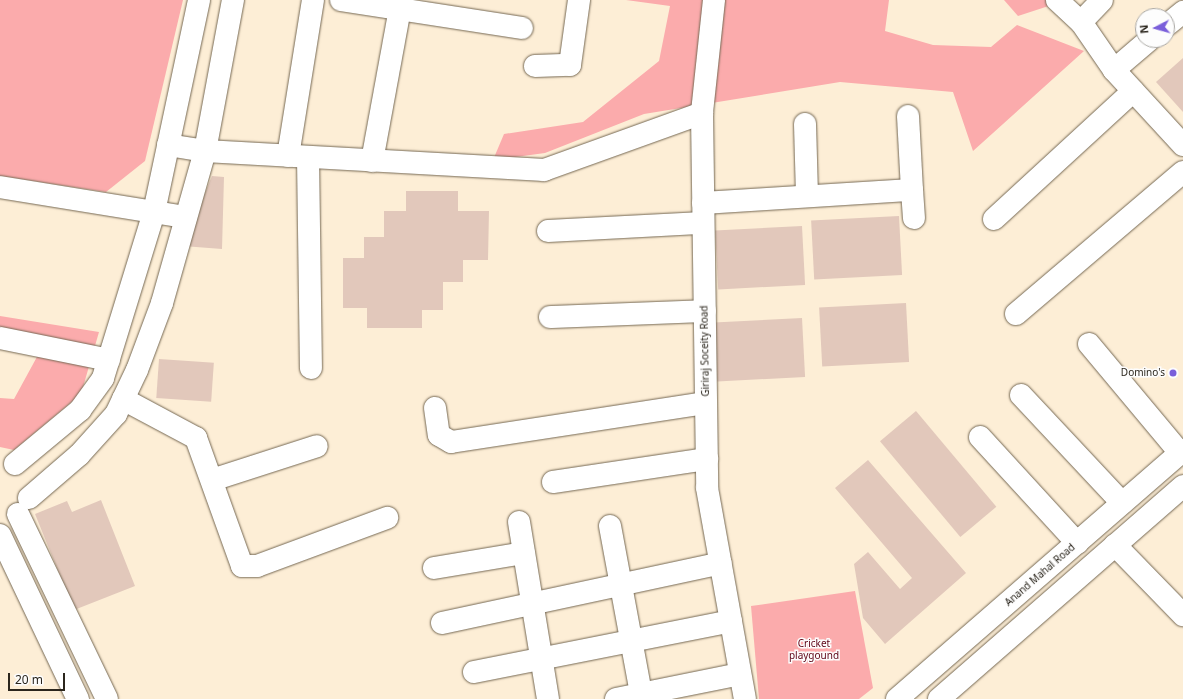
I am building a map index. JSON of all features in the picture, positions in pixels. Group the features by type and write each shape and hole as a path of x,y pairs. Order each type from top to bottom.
{"street":[{"path":"16,511 79,455 116,414 123,399 162,303 205,151 233,0"},
{"path":"311,368 298,156 313,0"},
{"path":"341,0 522,28"},
{"path":"535,66 570,65 579,0"},
{"name":"Giriraj Soceity Road","path":"714,0 702,113 707,488 745,699"},
{"path":"1057,0 1081,22 1114,70 1183,145"},
{"path":"1081,22 1102,0"},
{"path":"107,699 16,511 28,478 7,462 80,410 94,394 109,360 154,212 201,1"},
{"path":"372,161 400,9"},
{"path":"1175,18 1183,12"},
{"path":"1114,70 1140,48"},
{"path":"994,219 1133,90"},
{"path":"168,144 205,151 544,170 702,113"},
{"path":"908,116 914,218"},
{"path":"805,124 808,196"},
{"path":"1016,314 1183,172"},
{"path":"0,187 186,217"},
{"path":"548,230 703,213 808,196 912,190"},
{"path":"550,317 705,311"},
{"path":"0,338 109,360"},
{"path":"1089,344 1182,452"},
{"path":"1021,396 1122,503"},
{"path":"123,399 196,438 212,480 238,560 249,568 387,518"},
{"path":"435,408 439,435 451,442 706,403"},
{"path":"980,437 1077,543"},
{"path":"212,480 317,446"},
{"name":"Anand Mahal Road","path":"897,699 1182,452"},
{"path":"553,482 707,459"},
{"path":"939,699 1183,486"},
{"path":"519,522 548,699"},
{"path":"610,526 641,694"},
{"path":"0,535 78,699"},
{"path":"1115,545 1183,615"},
{"path":"434,568 524,553"},
{"path":"442,623 532,602 721,563"},
{"path":"474,672 632,642 731,621"},
{"path":"616,699 740,674"}],"green space":[{"path":"0,0 183,0 145,161 106,192 0,176"},
{"path":"626,0 889,0 885,31 933,45 991,47 1017,25 1084,51 973,151 953,92 840,82 644,114 545,153 493,160 504,134 583,122 659,61 670,6"},
{"path":"1004,0 1067,0 1018,16"},
{"path":"0,316 99,332 81,394 14,450 0,447 0,398 14,399 38,355 0,349"},
{"name":"Cricket playgound","path":"855,591 873,688 859,699 759,699 751,606"}],"building":[{"path":"1183,58 1183,112 1156,82"},
{"path":"212,176 224,177 222,249 183,246"},
{"path":"406,191 458,191 458,211 489,211 488,260 463,260 463,282 443,282 443,310 422,310 422,328 367,328 367,308 343,308 343,258 364,258 364,237 384,237 384,211 406,211"},
{"path":"899,216 902,275 814,280 811,221"},
{"path":"802,226 805,285 718,289 715,231"},
{"path":"906,303 909,362 822,366 819,308"},
{"path":"802,318 805,377 717,382 714,323"},
{"path":"159,359 214,363 211,402 156,398"},
{"path":"916,411 996,507 960,537 880,441"},
{"path":"868,460 966,573 885,644 863,618 854,564 868,552 900,589 912,578 835,488"},
{"path":"101,500 135,586 74,610 35,514 67,501 72,512"}],"place":[{"name":"Domino's","path":"1173,373"}]}
